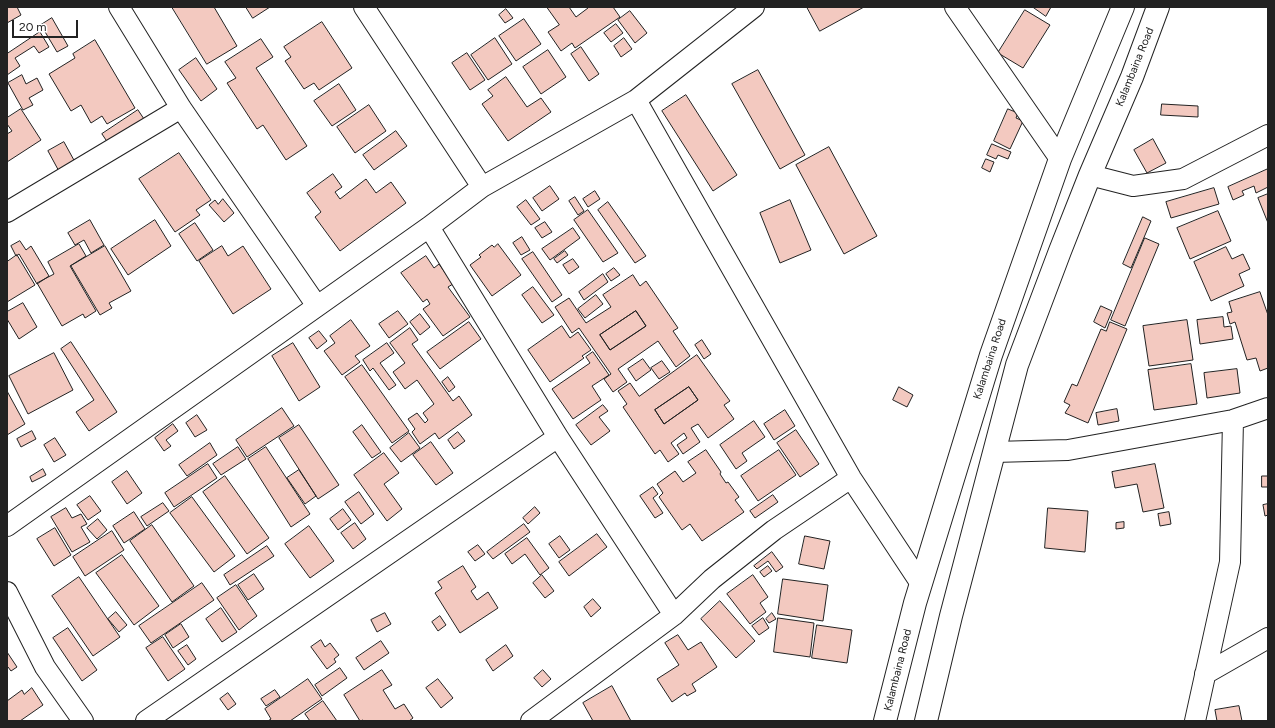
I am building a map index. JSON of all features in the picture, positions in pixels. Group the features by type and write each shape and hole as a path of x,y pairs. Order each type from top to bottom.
{"main road":[{"name":"Kalambaina Road","path":"885,721 921,584 991,355 1060,159 1123,7"},
{"name":"Kalambaina Road","path":"926,721 951,616 1017,365 1060,251 1090,175 1132,77 1158,7"}],"street":[{"path":"119,7 181,108 317,306"},
{"path":"364,7 482,187"},
{"path":"7,526 429,227 482,187 636,100 754,7"},
{"path":"955,7 1060,159"},
{"path":"636,100 851,478 921,584"},
{"path":"7,212 181,108"},
{"path":"1090,175 1134,186 1183,179 1268,136"},
{"path":"429,227 558,437 674,615"},
{"path":"994,452 1068,450 1233,420 1268,408"},
{"path":"1195,721 1230,562 1233,420"},
{"path":"146,721 558,437"},
{"path":"531,721 674,615 712,579 774,530 851,478"},
{"path":"7,592 45,667 83,721"},
{"path":"1205,674 1268,638"}],"building":[{"path":"7,7 17,7 21,15 7,23"},
{"path":"172,7 214,7 237,46 207,64"},
{"path":"246,7 270,7 253,18"},
{"path":"547,7 569,7 576,17 588,7 613,7 620,17 575,48 572,43 561,51 548,32 559,25"},
{"path":"807,7 864,7 820,31"},
{"path":"1033,7 1051,7 1046,16"},
{"path":"506,9 513,18 505,23 499,15"},
{"path":"1025,10 1050,25 1023,68 998,53"},
{"path":"630,11 647,33 635,43 618,20"},
{"path":"52,18 68,46 57,52 41,25"},
{"path":"524,19 541,44 516,61 499,36"},
{"path":"322,22 352,68 319,90 314,83 304,89 285,61 291,57 284,47"},
{"path":"616,24 623,33 611,42 604,33"},
{"path":"40,32 49,47 39,53 34,46 15,58 20,66 7,75 7,54"},
{"path":"495,38 512,64 488,80 471,55"},
{"path":"624,38 632,49 621,57 614,46"},
{"path":"261,39 273,57 256,68 307,146 286,160 263,125 257,129 227,83 236,78 225,62"},
{"path":"95,40 135,108 107,124 102,116 91,123 81,105 71,111 49,74 75,58 73,54"},
{"path":"581,47 599,74 589,81 571,54"},
{"path":"548,50 566,77 541,94 523,67"},
{"path":"467,53 485,80 470,90 452,63"},
{"path":"196,58 217,89 201,101 179,70"},
{"path":"758,70 805,155 780,169 732,84"},
{"path":"22,75 26,84 37,78 43,90 29,98 33,105 23,110 8,83"},
{"path":"506,77 527,107 541,98 551,112 508,141 482,104 493,96 488,90"},
{"path":"339,84 356,110 332,126 314,101"},
{"path":"686,95 737,175 713,191 662,111"},
{"path":"1162,104 1198,106 1198,117 1161,115"},
{"path":"369,105 386,131 355,153 337,127"},
{"path":"21,109 41,140 7,162 7,134 12,131 7,124 7,118"},
{"path":"1008,109 1018,113 1016,118 1023,121 1010,149 994,141"},
{"path":"138,110 146,122 110,146 102,134"},
{"path":"396,131 407,146 374,170 363,155"},
{"path":"1153,139 1166,163 1147,173 1134,150"},
{"path":"64,142 75,162 61,175 48,151"},
{"path":"992,144 1011,152 1008,159 998,155 996,159 987,155"},
{"path":"829,147 877,236 844,254 796,165"},
{"path":"179,153 211,200 196,210 200,215 175,232 139,179"},
{"path":"986,159 994,162 990,172 982,168"},
{"path":"1268,169 1268,187 1256,193 1254,186 1242,191 1244,195 1233,200 1228,187"},
{"path":"333,174 342,187 335,192 340,199 366,179 376,193 391,182 406,203 340,251 315,217 321,212 307,193"},
{"path":"550,186 559,199 542,211 533,198"},
{"path":"1214,188 1219,204 1171,218 1166,202"},
{"path":"595,191 600,199 588,207 583,199"},
{"path":"1268,194 1268,223 1258,198"},
{"path":"575,197 584,211 578,215 569,201"},
{"path":"223,199 234,213 224,222 209,205 215,200 218,204"},
{"path":"526,200 540,219 531,225 517,207"},
{"path":"790,200 811,250 780,263 760,213"},
{"path":"608,202 646,256 635,263 598,210"},
{"path":"588,210 618,253 603,262 574,220"},
{"path":"1218,211 1231,241 1190,259 1177,228"},
{"path":"1143,217 1151,221 1131,268 1123,264"},
{"path":"90,220 104,245 91,253 84,240 75,245 68,233"},
{"path":"155,220 171,246 128,275 111,249"},
{"path":"545,222 552,232 542,238 535,228"},
{"path":"195,223 213,250 197,261 179,234"},
{"path":"573,228 580,238 550,260 542,249"},
{"path":"522,237 530,250 521,255 513,243"},
{"path":"1145,238 1159,244 1125,326 1111,320"},
{"path":"20,241 26,250 31,246 49,276 37,284 19,254 16,256 11,246"},
{"path":"79,244 86,256 70,266 96,311 85,318 83,314 62,326 37,283 54,274 48,262"},
{"path":"498,244 521,275 492,296 470,265 481,257 479,255 492,245 494,247"},
{"path":"105,246 131,291 109,303 112,308 100,315 71,266"},
{"path":"222,246 228,256 243,246 271,289 233,314 199,261"},
{"path":"1226,247 1232,259 1243,254 1250,269 1239,274 1244,286 1211,301 1194,262"},
{"path":"565,251 568,255 557,263 554,259"},
{"path":"533,252 562,295 552,302 522,259"},
{"path":"17,255 35,285 7,302 7,262"},
{"path":"426,256 434,268 439,264 453,284 448,287 470,317 443,336 423,309 430,304 427,299 423,302 401,273"},
{"path":"573,259 579,267 569,274 563,265"},
{"path":"614,268 620,275 611,281 606,274"},
{"path":"603,274 608,282 584,300 579,292"},
{"path":"633,275 640,286 646,281 678,328 673,331 690,356 676,367 658,341 618,369 627,382 613,392 604,379 611,374 579,328 572,333 555,307 569,298 586,323 611,307 603,295","holes":["636,311 646,326 610,350 600,335"]},
{"path":"533,287 554,315 542,323 522,295"},
{"path":"1260,292 1268,315 1268,368 1260,371 1256,358 1247,360 1235,322 1230,324 1227,313 1232,312 1229,302"},
{"path":"596,295 603,304 585,318 578,309"},
{"path":"23,303 37,327 19,339 7,319 7,312"},
{"path":"1101,306 1112,311 1105,328 1094,322"},
{"path":"398,311 408,324 389,338 379,324"},
{"path":"636,311 646,326 610,350 600,335"},
{"path":"420,314 430,327 420,335 410,322"},
{"path":"1223,317 1224,327 1231,326 1233,339 1200,344 1197,320"},
{"path":"351,320 370,346 355,356 360,362 342,375 324,351 335,343 330,336"},
{"path":"1187,320 1193,360 1149,366 1143,326"},
{"path":"469,322 481,339 440,369 427,352"},
{"path":"1110,322 1127,329 1088,423 1065,413 1070,405 1064,402 1072,384 1077,386 1101,329 1106,331"},
{"path":"562,326 570,338 578,332 591,350 582,356 584,358 550,382 528,350"},
{"path":"410,328 418,340 412,344 453,401 459,396 472,415 439,439 435,433 420,444 412,432 415,429 408,419 417,413 425,423 428,420 423,413 434,404 417,380 405,389 393,372 405,363 390,343"},
{"path":"319,331 327,341 317,349 309,338"},
{"path":"702,340 711,354 704,359 695,345"},
{"path":"71,342 117,412 89,431 76,412 94,400 61,349"},
{"path":"293,343 320,387 299,401 272,356"},
{"path":"387,343 394,353 380,363 396,385 389,390 373,368 370,371 363,360"},
{"path":"593,352 609,375 592,386 601,400 573,419 552,389 590,363 586,357"},
{"path":"54,353 73,390 28,414 9,376"},
{"path":"697,355 730,401 724,405 734,419 708,438 698,424 691,428 700,442 683,454 677,445 687,438 684,433 671,443 679,454 668,462 660,450 655,454 623,407 627,404 618,391 630,383 639,396","holes":["689,387 698,400 664,424 655,410"]},
{"path":"643,359 651,370 636,381 628,369"},
{"path":"662,361 670,372 659,379 651,368"},
{"path":"1191,364 1197,404 1154,410 1148,370"},
{"path":"362,365 409,431 392,443 345,377"},
{"path":"1237,369 1240,393 1207,398 1204,373"},
{"path":"448,377 455,387 449,392 442,382"},
{"path":"689,387 698,400 664,424 655,410"},
{"path":"899,387 913,395 907,407 893,400"},
{"path":"7,391 25,424 7,435"},
{"path":"603,405 608,411 599,417 610,431 591,445 576,425"},
{"path":"282,408 294,426 247,457 236,440"},
{"path":"1117,409 1119,421 1098,425 1096,413"},
{"path":"785,410 795,426 774,440 764,424"},
{"path":"197,415 207,430 195,437 186,423"},
{"path":"754,421 765,437 742,453 747,461 736,469 720,445"},
{"path":"173,424 178,431 166,440 171,446 164,451 155,438"},
{"path":"299,425 339,485 318,499 279,438"},
{"path":"362,425 381,452 372,458 353,432"},
{"path":"796,430 819,464 800,477 777,443"},
{"path":"32,431 36,439 21,447 17,439"},
{"path":"458,432 465,441 454,449 448,440"},
{"path":"409,433 420,448 401,462 390,448"},
{"path":"55,438 66,455 54,462 44,445"},
{"path":"431,442 453,473 436,485 413,455"},
{"path":"210,443 217,455 187,476 179,465"},
{"path":"238,447 246,459 221,475 213,464"},
{"path":"266,447 310,514 291,527 248,459"},
{"path":"706,450 721,472 720,474 726,483 728,482 739,497 735,500 744,512 702,541 690,524 682,530 659,497 663,493 657,484 675,471 683,482 696,473 688,462"},
{"path":"779,450 796,475 758,501 741,476"},
{"path":"384,453 399,473 384,484 402,509 387,521 354,475"},
{"path":"208,464 217,478 174,507 165,493"},
{"path":"1155,464 1164,508 1143,512 1137,484 1115,488 1112,472"},
{"path":"43,469 46,475 32,482 30,477"},
{"path":"299,470 316,496 305,504 287,478"},
{"path":"127,471 142,493 127,504 112,482"},
{"path":"225,476 269,538 247,554 203,492"},
{"path":"1262,476 1268,476 1268,487 1262,487"},
{"path":"653,487 658,494 653,498 663,513 655,518 640,496"},
{"path":"359,492 374,514 361,524 345,502"},
{"path":"773,495 778,502 755,518 750,511"},
{"path":"90,496 101,511 88,520 77,505"},
{"path":"192,497 235,556 214,572 170,513"},
{"path":"163,503 169,511 147,526 141,517"},
{"path":"1268,504 1268,515 1265,516 1263,505"},
{"path":"535,507 540,513 528,524 523,518"},
{"path":"66,508 72,518 81,514 87,524 81,527 90,542 72,552 51,517"},
{"path":"1048,508 1088,511 1085,552 1045,548"},
{"path":"343,509 351,520 338,530 330,519"},
{"path":"134,512 145,529 124,543 113,526"},
{"path":"1169,512 1171,524 1160,526 1158,514"},
{"path":"98,519 107,530 97,539 87,528"},
{"path":"1124,522 1124,528 1116,529 1116,523"},
{"path":"355,523 366,539 353,549 341,533"},
{"path":"524,524 530,532 493,559 487,552"},
{"path":"152,525 194,586 172,602 130,541"},
{"path":"309,526 334,561 310,578 285,544"},
{"path":"55,528 71,555 54,566 37,539"},
{"path":"112,531 124,550 85,576 73,557"},
{"path":"597,534 607,547 569,576 559,562"},
{"path":"560,536 570,550 559,558 549,544"},
{"path":"805,536 830,541 824,569 799,564"},
{"path":"527,538 549,568 540,575 525,554 512,564 505,554"},
{"path":"478,545 485,554 475,561 468,552"},
{"path":"267,546 274,556 230,585 224,575"},
{"path":"772,552 783,567 776,572 768,561 757,569 754,566"},
{"path":"122,555 159,606 134,625 96,573"},
{"path":"463,566 476,587 471,591 477,600 488,592 498,608 460,633 435,593 442,588 438,582"},
{"path":"768,566 772,571 764,577 760,572"},
{"path":"254,574 264,589 248,600 238,585"},
{"path":"542,575 554,591 545,598 533,583"},
{"path":"753,575 768,597 760,603 766,612 750,624 727,594"},
{"path":"79,577 120,637 93,656 52,596"},
{"path":"783,579 828,585 823,621 778,614"},
{"path":"202,583 214,600 151,643 139,626"},
{"path":"236,585 257,616 239,630 217,598"},
{"path":"593,599 601,608 591,617 584,607"},
{"path":"720,601 755,641 736,658 701,619"},
{"path":"221,608 237,632 222,642 206,619"},
{"path":"116,612 127,625 119,632 108,619"},
{"path":"385,613 391,624 377,632 371,620"},
{"path":"772,613 776,619 769,623 766,619"},
{"path":"440,616 446,625 438,631 432,622"},
{"path":"763,618 769,628 759,635 752,626"},
{"path":"778,618 814,623 810,657 774,652"},
{"path":"181,624 189,637 173,648 165,635"},
{"path":"817,625 852,630 847,663 812,658"},
{"path":"68,628 97,670 82,681 53,638"},
{"path":"678,635 688,650 701,642 717,667 692,684 696,691 687,696 685,693 672,702 657,679 679,665 665,643"},
{"path":"163,637 185,669 168,681 146,648"},
{"path":"321,640 325,647 330,643 339,655 334,659 336,662 327,669 311,647"},
{"path":"381,641 389,653 364,670 356,658"},
{"path":"187,645 196,659 188,665 178,651"},
{"path":"506,645 513,656 493,671 486,660"},
{"path":"7,652 17,667 11,671 8,667 7,668"},
{"path":"340,668 347,678 322,696 315,685"},
{"path":"382,670 392,685 383,690 395,709 404,704 413,718 409,721 360,721 344,695"},
{"path":"543,670 551,679 542,687 534,678"},
{"path":"308,679 322,699 290,721 268,721 271,719 265,709"},
{"path":"438,679 453,698 441,708 426,688"},
{"path":"612,686 631,721 593,721 583,703"},
{"path":"32,688 43,705 20,721 8,721 7,701 22,690 24,694"},
{"path":"275,690 280,697 266,706 261,699"},
{"path":"228,693 236,704 228,710 220,699"},
{"path":"323,701 337,721 310,721 305,714"},
{"path":"1239,706 1242,721 1217,721 1215,710"}]}
